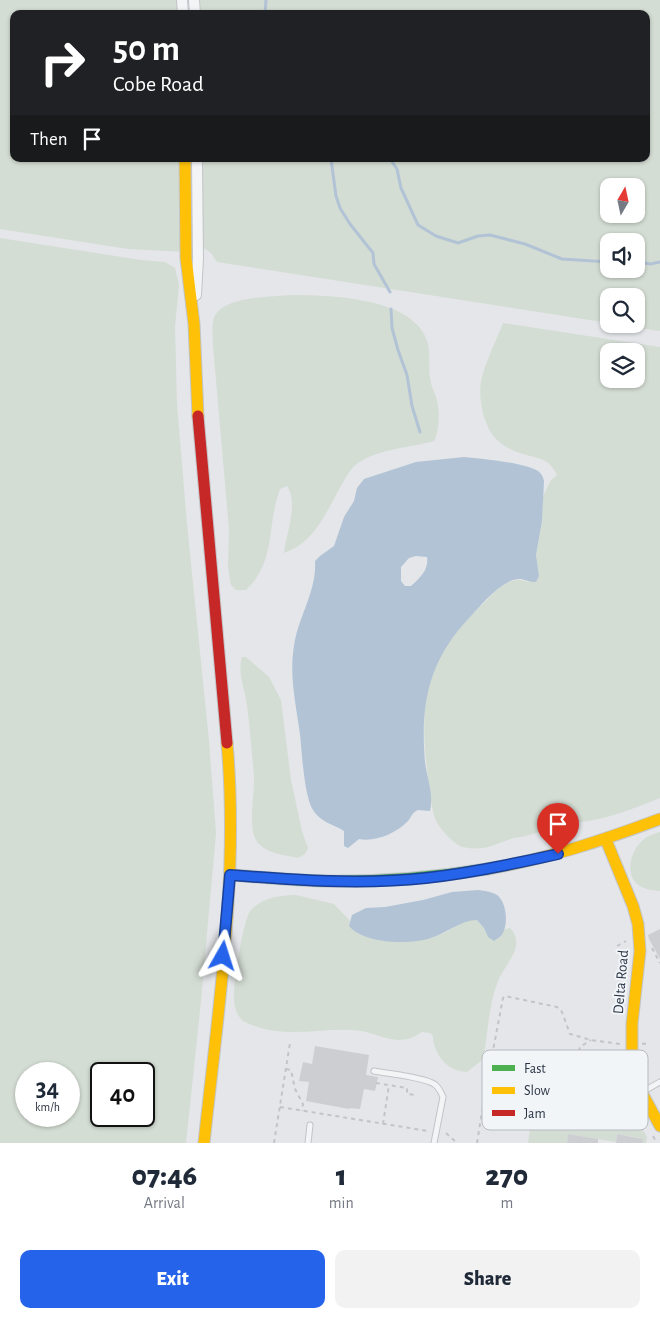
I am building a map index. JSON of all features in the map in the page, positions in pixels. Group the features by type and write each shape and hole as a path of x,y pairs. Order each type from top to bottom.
{"street":[{"path":"185,162 186,245 194,324 200,455 228,756 230,811 230,875 204,1143"},
{"path":"194,324 198,244 197,162"},
{"path":"230,875 333,881 424,878 476,871 558,854 606,840 660,819"},
{"name":"Delta Road","path":"606,840 615,866 631,899 638,926 639,958 631,1050"},
{"name":"Delta Road","path":"648,1105 660,1126"}],"lane":[{"path":"186,245 198,244"},
{"path":"374,1071 427,1081 437,1087 443,1097 434,1143"},
{"path":"648,1089 660,1082"},
{"path":"308,1143 310,1125"}],"path":[{"path":"617,946 626,941"},
{"path":"493,1050 503,998 505,996 556,1007 562,1012 570,1034 591,1040 622,1044"},
{"path":"579,1050 580,1046 591,1040"},
{"path":"274,1143 290,1043"},
{"path":"286,1069 291,1070 295,1089 303,1104 302,1111"},
{"path":"376,1083 407,1088 407,1094 416,1095"},
{"path":"383,1124 389,1085"},
{"path":"280,1107 429,1131"},
{"path":"477,1143 482,1112"},
{"path":"446,1134 457,1143"}],"shaded area":[{"path":"0,0 182,0 183,10 10,10 10,162 185,162 186,252 128,249 0,229"},
{"path":"194,0 660,0 660,331 645,329 645,288 600,288 600,322 217,262 211,253 198,244 197,162 650,162 650,10 195,10"},
{"path":"0,238 165,262 175,268 179,285 175,326 177,404 216,833 186,1143 0,1143"},
{"path":"291,295 325,296 366,301 386,306 403,314 417,324 428,344 430,377 438,411 437,432 434,441 378,453 353,467 318,527 307,539 284,553 291,519 292,501 287,486 280,489 273,516 267,555 262,567 256,579 246,590 236,590 231,585 228,568 229,529 213,346 213,321 219,311 227,305 260,297"},
{"path":"503,323 634,343 600,343 600,388 645,388 645,345 660,347 660,798 607,817 565,824 478,849 459,846 446,835 436,821 427,770 424,728 426,699 437,661 449,642 471,616 496,591 510,581 522,580 528,582 539,576 536,555 542,521 543,496 551,480 557,475 547,462 516,452 502,444 491,433 482,410 480,392 486,364"},
{"path":"242,657 246,657 269,677 281,700 291,780 302,831 308,848 305,854 298,858 267,850 259,844 253,831 254,777 247,705 240,669"},
{"path":"660,832 660,891 647,889 635,882 630,870 630,864 634,851 642,841"},
{"path":"296,895 334,904 350,921 349,926 429,939 467,920 477,920 484,928 488,937 501,937 503,930 510,928 515,936 516,946 495,990 481,1061 467,1072 455,1070 442,1060 436,1050 433,1036 430,1033 422,1032 404,1040 396,1040 353,1030 272,1031 245,1022 238,1016 234,1002 234,992 245,925 251,910 261,902 277,897"},
{"path":"530,1130 643,1130 647,1137 646,1143 640,1143 640,1138 617,1134 616,1142 568,1134 567,1143 528,1143"}],"water":[{"path":"464,457 513,463 538,471 544,481 542,521 536,555 539,576 536,582 521,579 507,582 493,593 456,633 436,666 426,702 424,721 425,762 431,798 430,811 418,810 402,826 391,833 378,838 359,839 348,848 344,846 344,831 316,814 307,795 292,668 294,646 313,583 315,561 334,546 344,517 354,501 357,488 364,479 416,462","holes":["416,556 427,557 427,566 418,580 411,586 405,586 401,581 401,567 409,558"]},
{"path":"478,890 497,895 505,909 506,921 504,932 494,941 488,937 484,928 477,920 465,922 431,938 411,942 376,940 356,932 349,926 352,915 366,908 385,907 423,900 452,892"}],"building":[{"path":"660,929 660,959 648,935"},
{"path":"315,1046 369,1055 366,1075 378,1077 375,1091 364,1089 360,1109 349,1109 306,1101 309,1082 299,1081 303,1062 312,1064"},
{"path":"568,1134 598,1139 598,1143 567,1143"},
{"path":"617,1134 643,1139 642,1143 616,1143"}],"waterway":[{"path":"265,10 266,0"},
{"path":"331,162 336,196 340,208 373,253 374,264 390,292"},
{"path":"392,162 397,169 401,188 418,225 436,236 458,243 478,236 490,235 525,244 562,259 600,261"},
{"path":"645,263 660,262"},
{"path":"391,309 392,328 407,375 412,406 420,432"}],"traffic: fast":[{"path":"230,875 310,881 364,881 446,875 487,869"}],"traffic: slow":[{"path":"185,162 186,258 194,324 198,416"},
{"path":"204,1143 221,993 229,893 230,793 227,743"},
{"path":"487,869 575,848 660,819"},
{"path":"606,840 633,906 638,924 640,951 632,1024 632,1050"},
{"path":"648,1104 660,1126"}],"traffic: jam":[{"path":"198,416 227,743"}],"route":[{"path":"223,956 230,875 333,881 424,878 476,871 558,854"}]}
